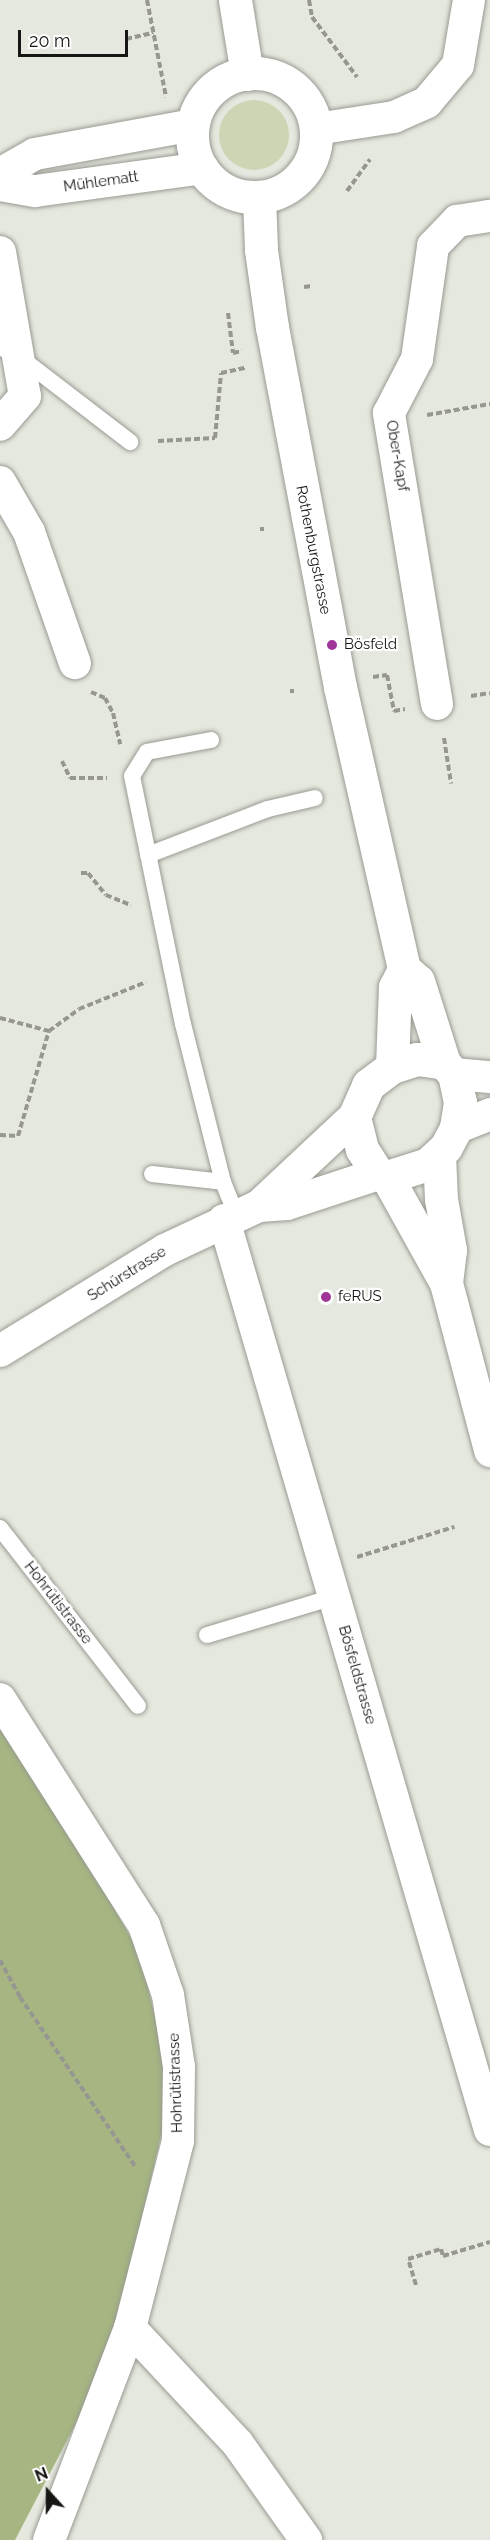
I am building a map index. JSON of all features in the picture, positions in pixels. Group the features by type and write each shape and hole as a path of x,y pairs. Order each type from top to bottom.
{"main road":[{"path":"235,0 247,74"},
{"path":"247,74 285,82 301,94 316,129 315,149 301,174 278,192 259,197 226,191 202,168 193,145 193,125 200,106 212,90 247,74"},
{"name":"Rothenburgstrasse","path":"259,197 266,287 292,444 340,687 404,969 418,981 449,1069"},
{"path":"392,1067 395,987 404,969"},
{"path":"383,1175 415,1170 439,1155 456,1128 460,1102 449,1069 417,1059 392,1067 368,1085 354,1117 362,1149 383,1175 446,1283 490,1450"},
{"path":"439,1155 441,1199 450,1250 446,1283"}],"street":[{"path":"316,129 394,117 427,102 458,65 470,0"},
{"path":"0,174 34,154 193,125"},
{"name":"Mühlematt","path":"0,185 35,191 202,168"},
{"name":"Ober-Kapf","path":"437,704 389,413 417,359 433,246 457,221 490,216"},
{"path":"0,252 10,353 25,396 0,425"},
{"path":"0,482 29,532 78,676"},
{"path":"449,1069 490,1077"},
{"path":"456,1128 490,1114"},
{"name":"Schürstrasse","path":"240,1214 354,1117"},
{"name":"Schürstrasse","path":"0,1351 165,1250 240,1214 287,1204 383,1175"},
{"name":"Bösfeldstrasse","path":"240,1214 330,1582 490,2130"},
{"name":"Hohrütistrasse","path":"0,1699 144,1925 171,2005 179,2067 178,2141 130,2328 50,2540"},
{"path":"130,2328 238,2444 306,2540"}],"lane":[{"path":"10,353 130,442"},
{"path":"211,740 147,752 132,776 173,974 223,1182 240,1214"},
{"path":"148,855 268,809 315,798"},
{"path":"152,1174 223,1182"},
{"name":"Hohrütistrasse","path":"0,1528 138,1706"},
{"path":"207,1635 330,1582"}],"path":[{"path":"147,0 166,98"},
{"path":"309,0 312,17 357,77"},
{"path":"126,39 153,33"},
{"path":"347,191 370,159"},
{"path":"304,287 312,286"},
{"path":"228,313 233,353"},
{"path":"130,442 215,438 220,373 248,367"},
{"path":"391,420 490,404"},
{"path":"62,761 70,778 86,780 132,776 105,698 78,676"},
{"path":"437,704 451,783"},
{"path":"81,873 88,873 106,895 130,905 159,905"},
{"path":"0,1135 18,1136 48,1031 79,1009 173,974"},
{"path":"0,1018 48,1031"},
{"path":"330,1582 454,1527"},
{"path":"0,1960 20,1997 138,2171"},
{"path":"416,2285 408,2259 441,2249 443,2256 490,2242"}],"green space":[{"path":"261,100 274,106 283,115 287,121 289,135 287,149 279,160 268,168 247,170 229,160 221,149 219,128 229,110 240,102"},
{"path":"0,1728 66,1824 140,1954 164,2055 162,2131 109,2360 15,2540 0,2540"}],"place":[{"name":"Bösfeld","path":"332,645"},
{"name":"feRUS","path":"326,1297"}]}
